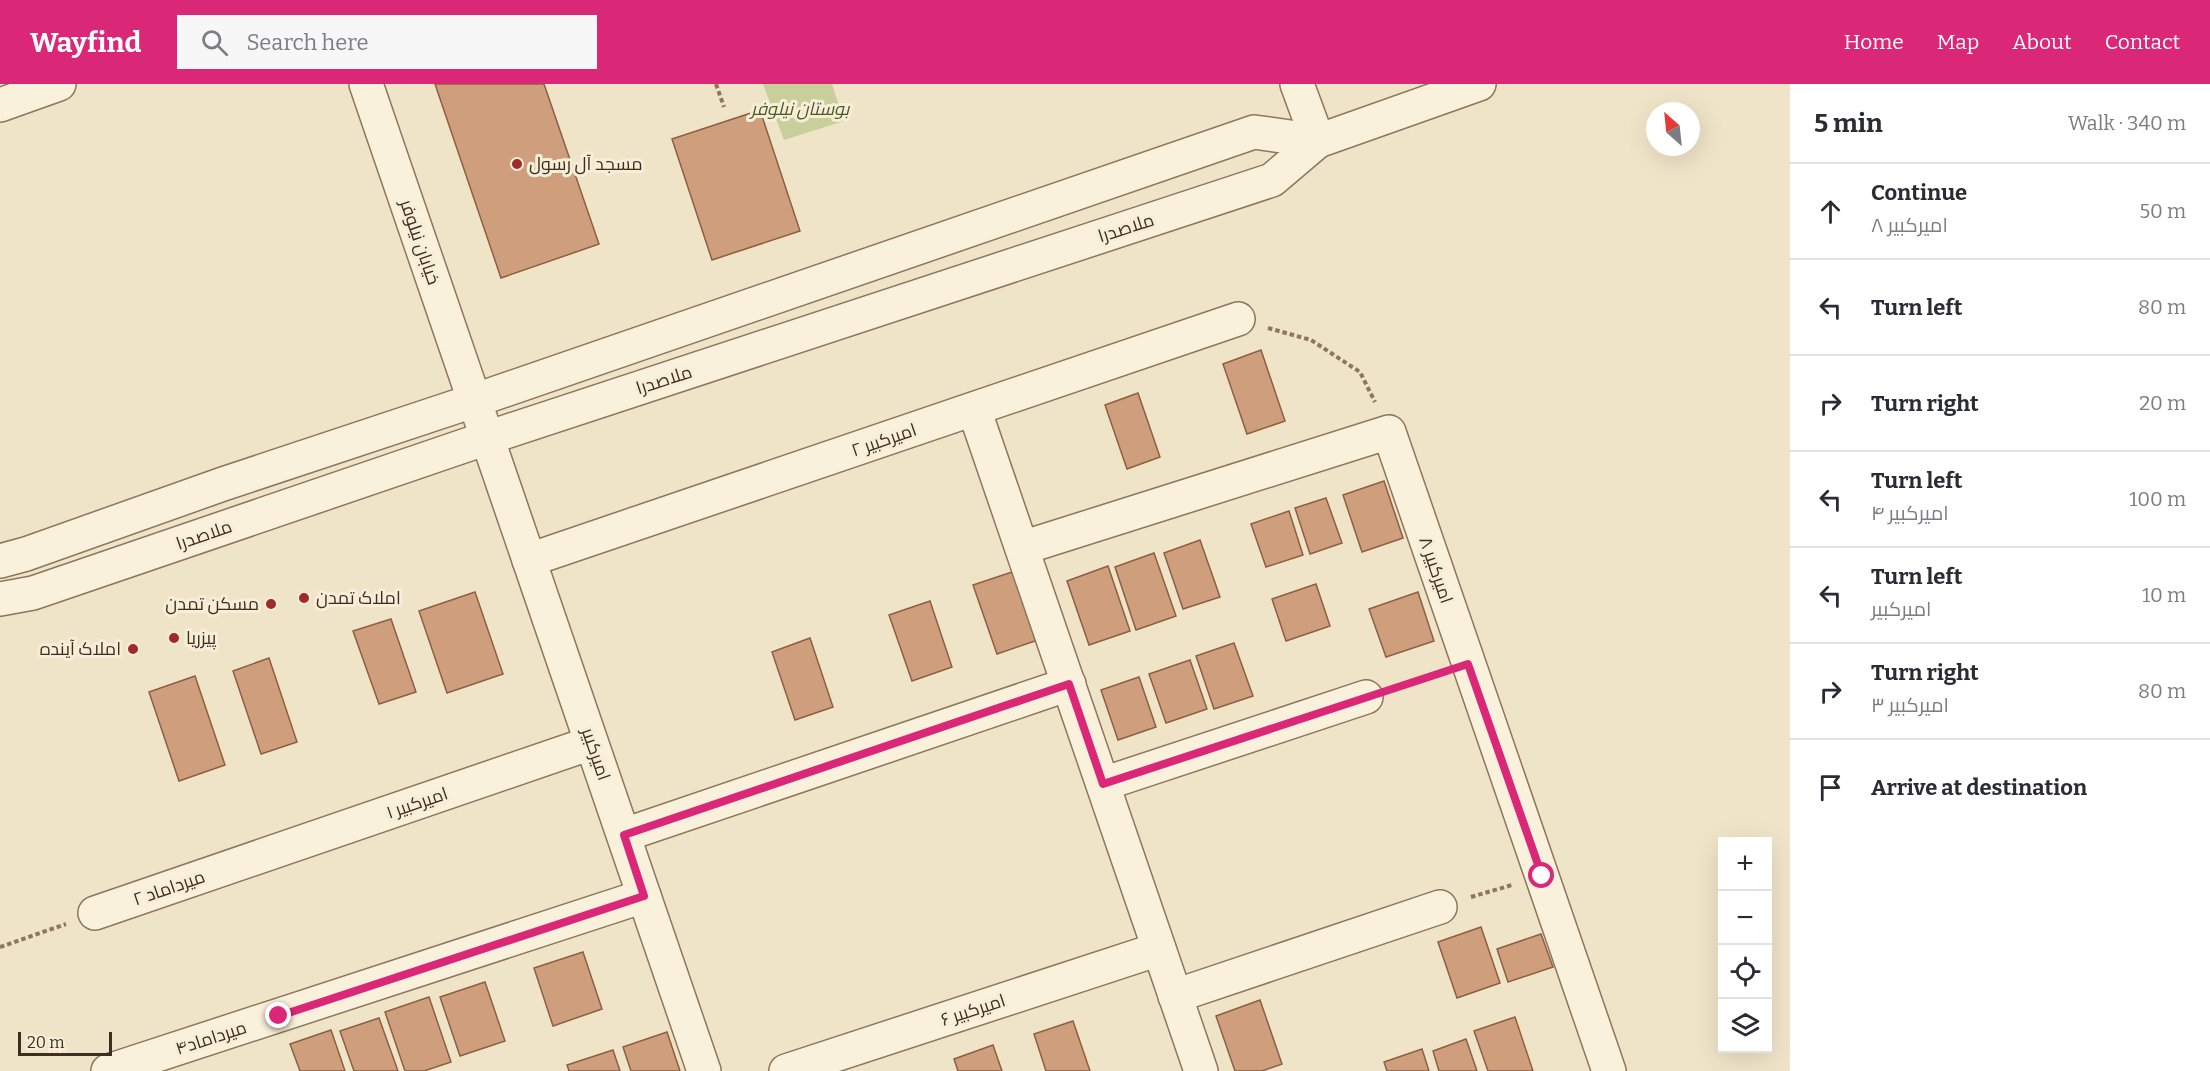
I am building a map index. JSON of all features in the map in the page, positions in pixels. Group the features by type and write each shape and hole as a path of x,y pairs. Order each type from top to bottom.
{"street":[{"path":"0,105 59,84"},
{"name":"خیابان نیلوفر","path":"366,84 487,438"},
{"path":"1297,84 1318,141"},
{"name":"ملاصدرا","path":"0,599 33,593 487,438 1272,180 1318,141 1479,84"},
{"name":"ملاصدرا","path":"0,561 1254,132 1318,141"},
{"name":"امیرکبیر ۲","path":"529,560 1238,319"},
{"path":"974,409 1201,1071"},
{"path":"1022,548 1389,432"},
{"name":"امیرکبیر ۸","path":"1389,432 1609,1071"},
{"name":"امیرکبیر","path":"487,438 704,1071"},
{"path":"624,835 1069,684"},
{"path":"1103,784 1366,697"},
{"name":"امیرکبیر ۱","path":"243,863 591,743"},
{"name":"میرداماد ۲","path":"95,913 243,863"},
{"name":"میرداماد۴","path":"108,1071 644,896"},
{"path":"1175,996 1440,907"},
{"name":"امیرکبیر ۶","path":"786,1071 1159,949"}],"path":[{"path":"716,84 724,107"},
{"path":"1238,319 1311,340 1360,372 1389,432"},
{"path":"1366,697 1468,664"},
{"path":"1440,907 1542,876"},
{"path":"0,947 95,913"}],"green space":[{"name":"بوستان نیلوفر","path":"763,84 832,84 844,121 784,140"}],"building":[{"name":"مسجد آل رسول","path":"435,84 544,84 599,244 501,278"},
{"path":"760,110 800,231 712,260 672,139"},
{"path":"1261,350 1285,421 1247,434 1223,364"},
{"path":"1138,393 1160,457 1127,469 1105,405"},
{"path":"1384,481 1403,538 1362,552 1343,495"},
{"path":"1326,498 1342,543 1310,554 1295,508"},
{"path":"1289,511 1303,555 1266,567 1251,524"},
{"path":"1200,540 1220,597 1183,609 1164,553"},
{"path":"1154,553 1176,616 1136,630 1115,567"},
{"path":"1108,566 1130,631 1089,645 1067,581"},
{"path":"1015,571 1038,640 997,654 973,585"},
{"path":"1316,584 1330,626 1286,641 1272,599"},
{"path":"475,592 503,674 447,693 419,611"},
{"path":"1418,592 1434,641 1386,657 1369,609"},
{"path":"930,601 952,667 912,681 889,615"},
{"path":"391,619 416,692 379,704 353,631"},
{"path":"810,638 833,707 795,720 772,652"},
{"path":"1234,643 1253,696 1214,709 1196,656"},
{"path":"269,658 297,742 261,754 233,671"},
{"path":"1190,660 1207,709 1166,723 1149,674"},
{"path":"195,676 225,765 179,781 149,692"},
{"path":"1139,677 1156,727 1118,740 1101,690"},
{"path":"1481,927 1500,983 1457,998 1438,942"},
{"path":"1541,934 1553,967 1508,982 1497,949"},
{"path":"583,952 602,1009 553,1026 534,968"},
{"path":"485,982 505,1041 460,1056 440,997"},
{"path":"429,997 451,1062 424,1071 405,1071 385,1012"},
{"path":"1260,1000 1282,1064 1262,1071 1235,1071 1216,1016"},
{"path":"1515,1017 1533,1071 1488,1071 1474,1031"},
{"path":"379,1018 398,1071 354,1071 340,1031"},
{"path":"1073,1021 1090,1071 1046,1071 1034,1034"},
{"path":"331,1030 345,1071 300,1071 290,1044"},
{"path":"667,1032 680,1071 631,1071 623,1047"},
{"path":"1466,1039 1477,1071 1439,1071 1433,1051"},
{"path":"993,1045 1002,1071 958,1071 954,1059"},
{"path":"1422,1049 1429,1071 1387,1071 1384,1062"},
{"path":"613,1050 620,1071 569,1071 567,1065"}],"place":[{"name":"مسجد آل رسول","path":"517,164"},
{"name":"املاک تمدن","path":"304,598"},
{"name":"مسکن تمدن","path":"271,604"},
{"name":"پیزریا","path":"174,638"},
{"name":"املاک آینده","path":"133,649"}],"route":[{"path":"279,1016 644,896 624,835 1069,684 1103,784 1468,664 1542,876"}]}
